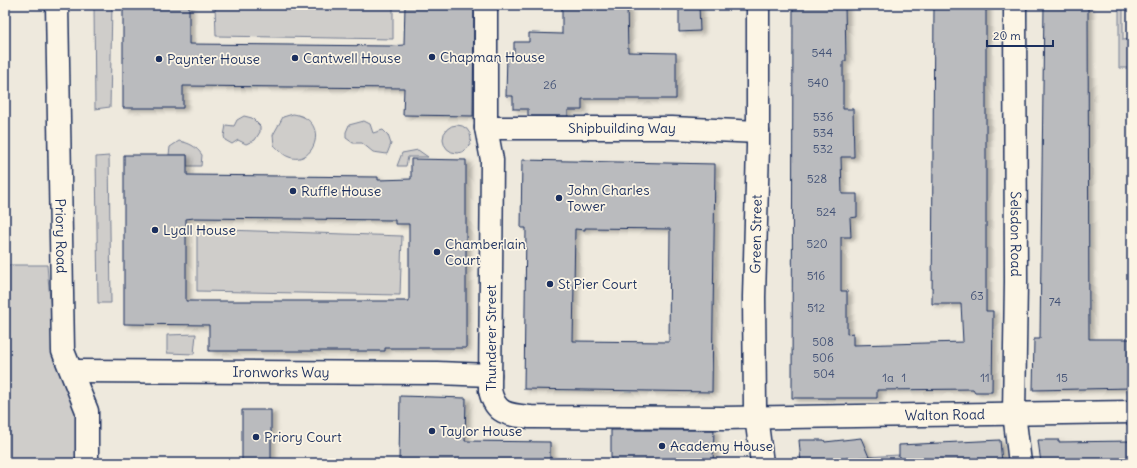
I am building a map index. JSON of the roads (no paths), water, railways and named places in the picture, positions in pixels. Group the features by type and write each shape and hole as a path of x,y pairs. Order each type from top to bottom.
{"street":[{"name":"Priory Road","path":"57,5 64,351 87,411 87,463"},
{"name":"Thunderer Street","path":"486,5 486,128 492,160 490,375 492,399 498,409 509,414 531,417 757,418"},
{"name":"Green Street","path":"758,5 758,132 754,297 755,408 762,463"},
{"name":"Selsdon Road","path":"1015,5 1016,281 1014,413 1020,463"},
{"name":"Shipbuilding Way","path":"486,128 672,128 758,132"},
{"name":"Ironworks Way","path":"72,371 437,373 490,375"},
{"name":"Walton Road","path":"757,418 1132,412"}],"place":[{"name":"Chapman House","path":"432,57"},
{"name":"Cantwell House","path":"295,58"},
{"name":"Paynter House","path":"159,59"},
{"name":"Ruffle House","path":"293,191"},
{"name":"John Charles Tower","path":"559,198"},
{"name":"Lyall House","path":"155,230"},
{"name":"Chamberlain Court","path":"437,252"},
{"name":"St Pier Court","path":"550,284"},
{"name":"Taylor House","path":"432,431"},
{"name":"Priory Court","path":"256,437"},
{"name":"Academy House","path":"662,446"}]}
